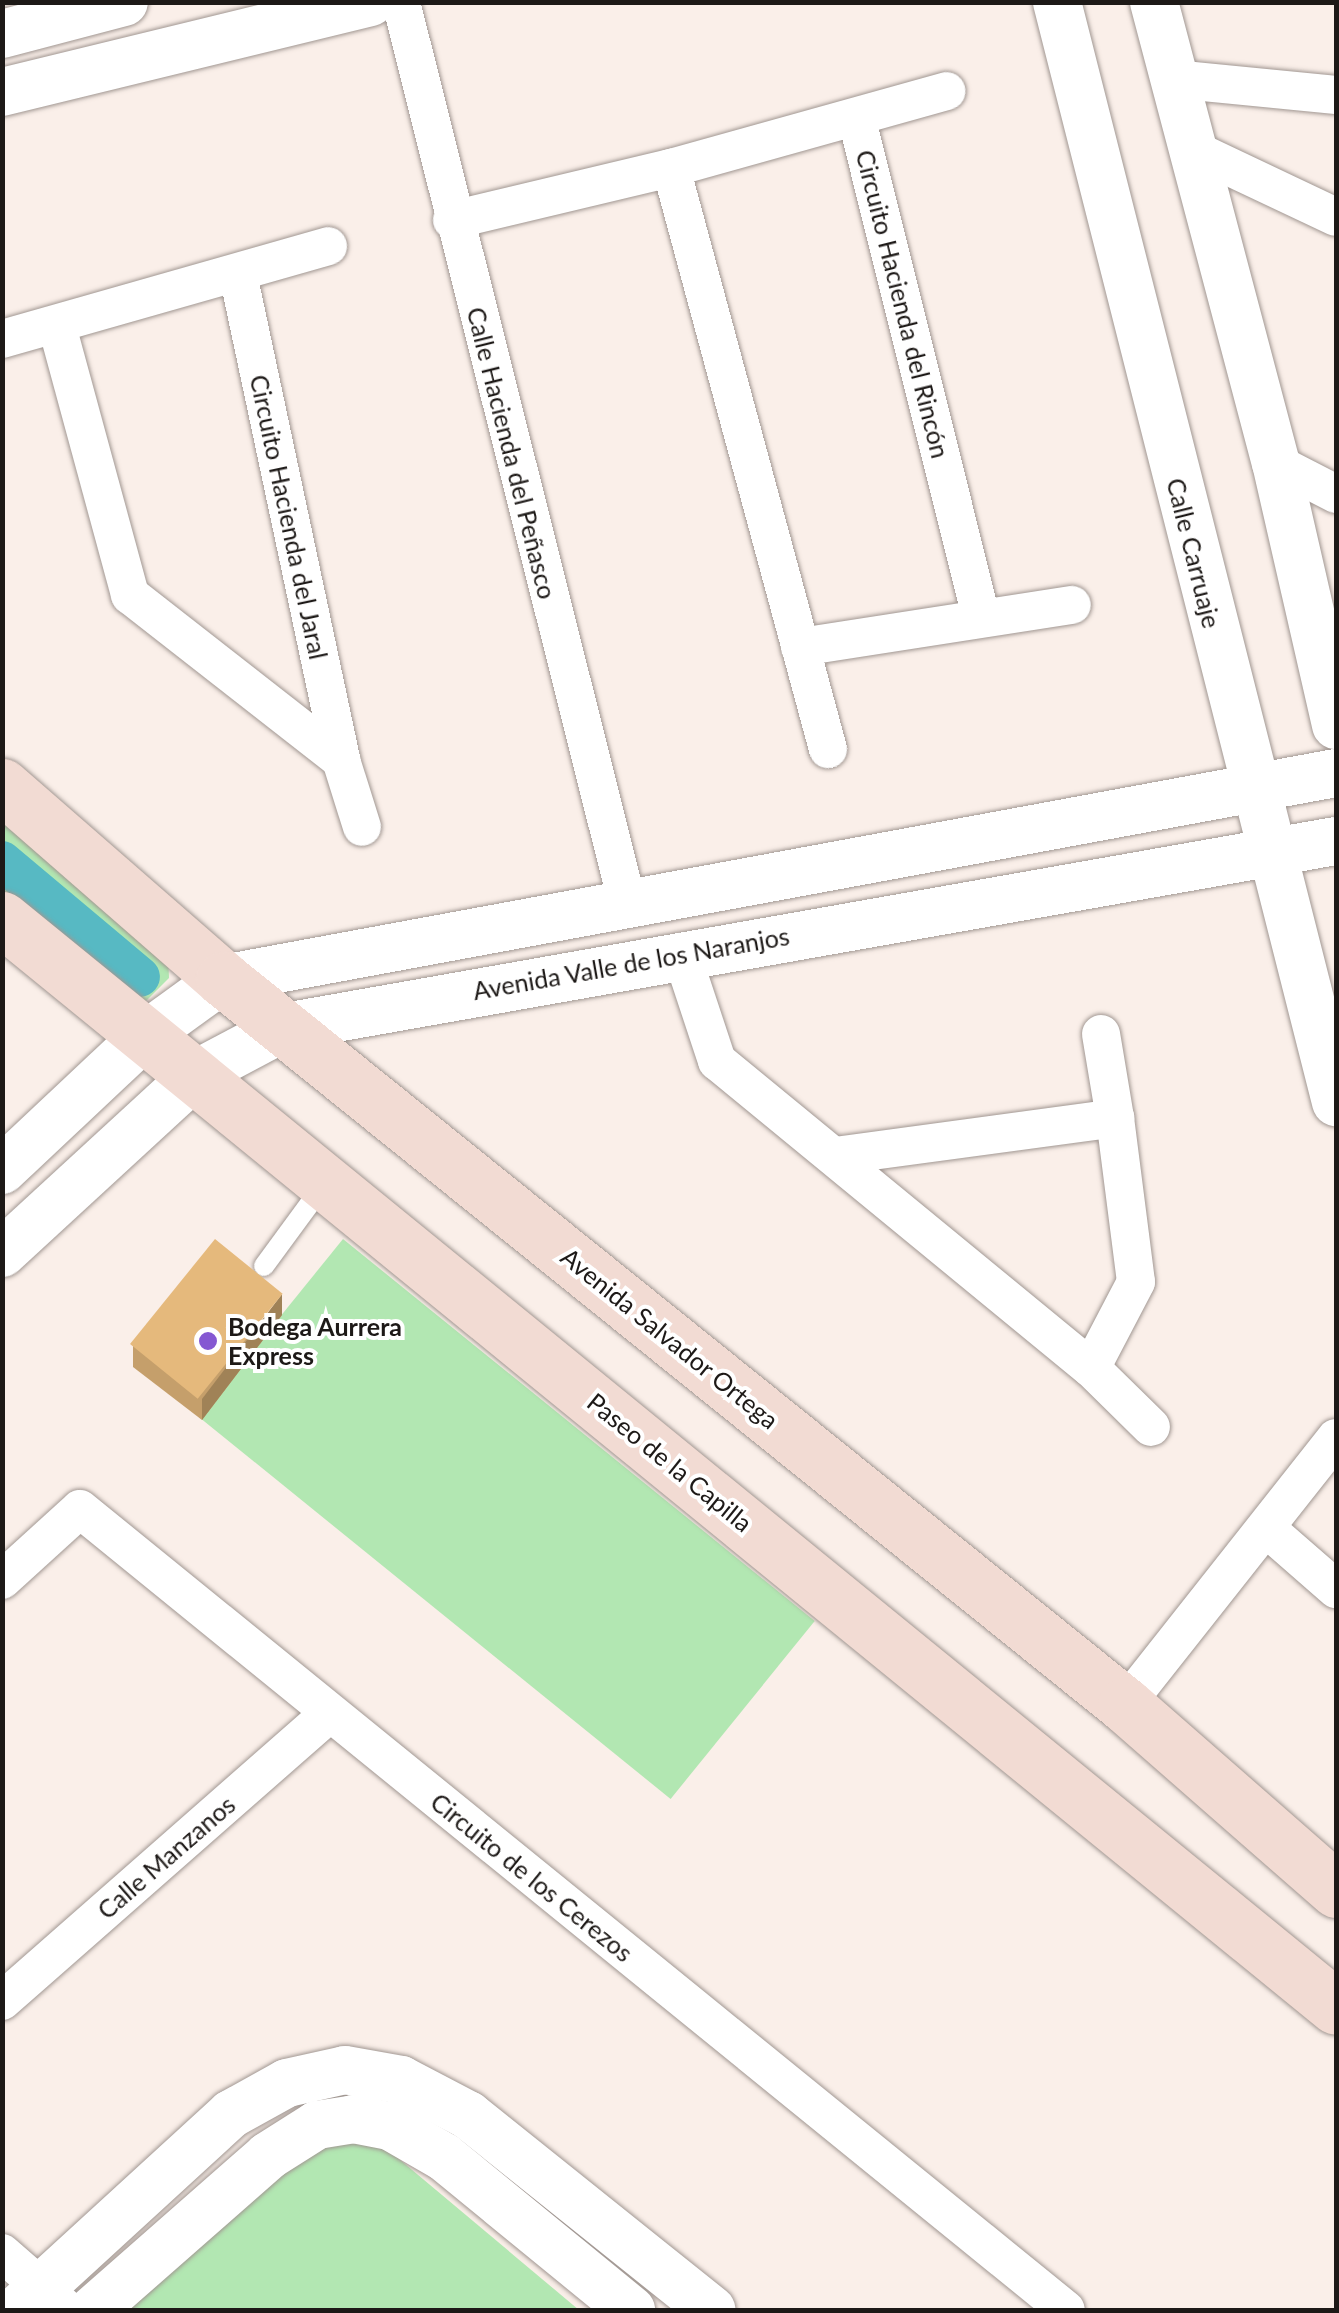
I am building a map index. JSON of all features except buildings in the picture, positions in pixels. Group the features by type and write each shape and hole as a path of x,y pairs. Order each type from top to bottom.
{"main road":[{"name":"Avenida Salvador Ortega","path":"2,786 223,979 1125,1705 1336,1890"},
{"name":"Paseo de la Capilla","path":"2,919 198,1074 1336,2007"}],"street":[{"path":"2,34 124,2"},
{"path":"2,92 370,2"},
{"name":"Calle Hacienda del Peñasco","path":"401,2 452,220 628,902"},
{"name":"Calle Carruaje","path":"1057,2 1269,851 1336,1102"},
{"path":"1154,2 1276,464 1336,724"},
{"path":"1173,79 1336,95"},
{"path":"857,120 946,92"},
{"name":"Circuito Hacienda del Rincón","path":"452,220 857,120 980,616"},
{"path":"1190,148 1336,217"},
{"path":"671,168 828,749"},
{"path":"2,339 328,246"},
{"name":"Circuito Hacienda del Jaral","path":"238,274 341,760 362,827"},
{"path":"57,326 130,596 341,760"},
{"path":"1276,464 1336,494"},
{"path":"800,647 980,616 1072,605"},
{"path":"2,1170 147,1034 223,979 1336,773"},
{"path":"978,840 989,899"},
{"name":"Avenida Valle de los Naranjos","path":"9,1235 198,1074 286,1027 682,952 1336,840"},
{"path":"682,952 718,1061 1090,1368 1152,1427"},
{"path":"1090,1368 1136,1282 1101,1034"},
{"path":"834,1156 1115,1118"},
{"path":"1125,1705 1336,1438"},
{"name":"Circuito de los Cerezos","path":"2,1580 80,1509 1066,2310"},
{"path":"1266,1528 1336,1589"},
{"name":"Calle Manzanos","path":"2,2001 330,1712"},
{"path":"2,2252 42,2303 232,2114 287,2083 345,2070 401,2080 468,2116 711,2310"},
{"path":"93,2310 268,2156 316,2125 353,2119 390,2126 444,2157 632,2310"}],"lane":[{"path":"264,1266 326,1181"}],"green space":[{"path":"2,819 168,956 169,978 143,1004 3,902"},
{"path":"343,1239 815,1621 671,1799 199,1417"},
{"path":"374,2138 579,2310 119,2310 275,2156"}],"waterway":[{"path":"2,861 140,977"}],"place":[{"name":"Bodega Aurrera Express","path":"208,1341"}]}
